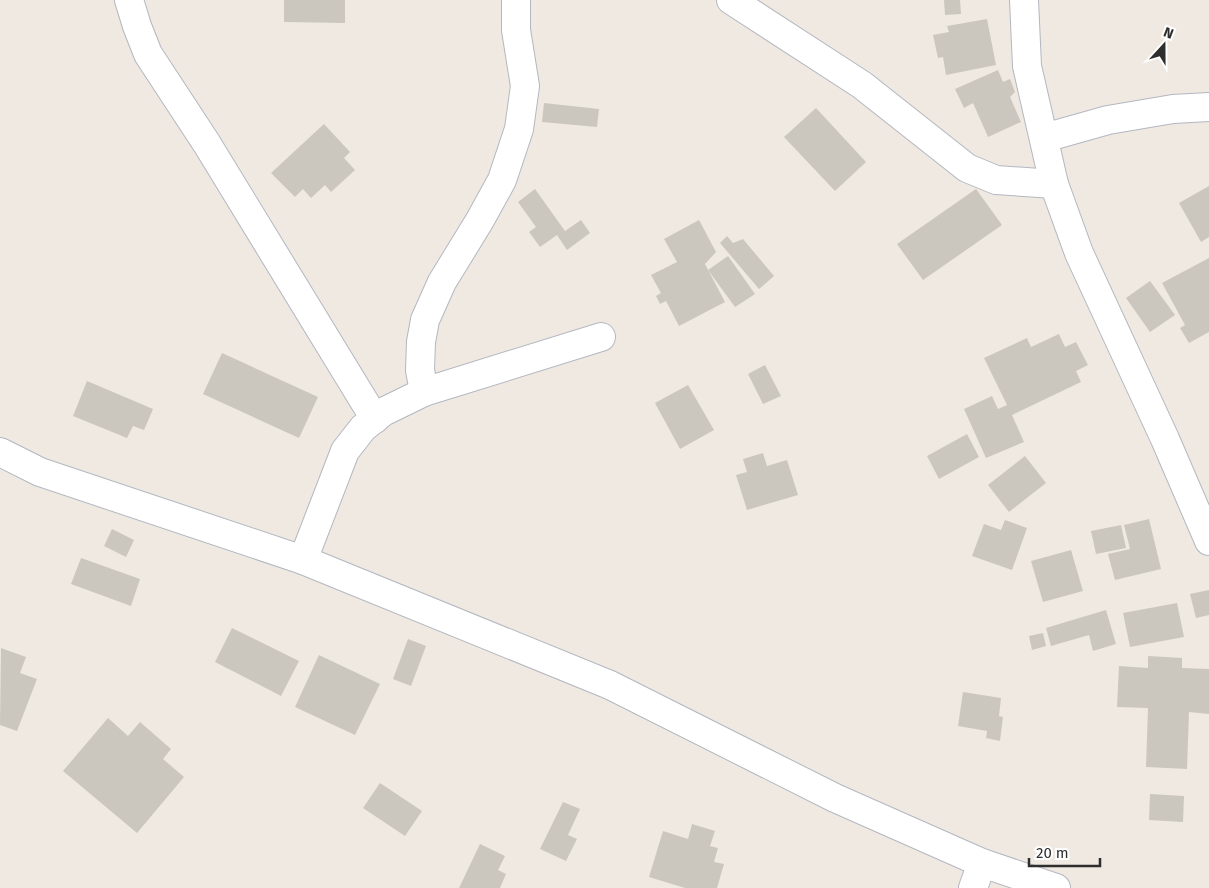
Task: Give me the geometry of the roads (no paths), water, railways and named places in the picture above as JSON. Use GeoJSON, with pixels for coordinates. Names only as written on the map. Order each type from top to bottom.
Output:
{"type":"FeatureCollection","features":[{"type":"Feature","properties":{"kind":"street"},"geometry":{"type":"LineString","coordinates":[[130,0],[137,26],[148,54],[207,144],[375,419]]}},
{"type":"Feature","properties":{"kind":"street"},"geometry":{"type":"LineString","coordinates":[[424,392],[420,370],[421,342],[425,320],[442,282],[502,180],[519,129],[525,86],[516,30],[516,0]]}},
{"type":"Feature","properties":{"kind":"street"},"geometry":{"type":"LineString","coordinates":[[731,0],[862,85],[967,168],[996,180],[1054,184]]}},
{"type":"Feature","properties":{"kind":"street"},"geometry":{"type":"LineString","coordinates":[[1024,0],[1027,66],[1054,184],[1079,253],[1161,430],[1209,540]]}},
{"type":"Feature","properties":{"kind":"street"},"geometry":{"type":"LineString","coordinates":[[1044,138],[1108,120],[1173,109],[1209,106]]}},
{"type":"Feature","properties":{"kind":"street"},"geometry":{"type":"LineString","coordinates":[[303,560],[345,451],[363,428],[383,412],[424,392],[601,337]]}},
{"type":"Feature","properties":{"kind":"street"},"geometry":{"type":"LineString","coordinates":[[0,452],[40,472],[303,560],[610,685],[835,798],[982,863],[1056,888]]}},
{"type":"Feature","properties":{"kind":"street"},"geometry":{"type":"LineString","coordinates":[[973,888],[982,863]]}}]}
